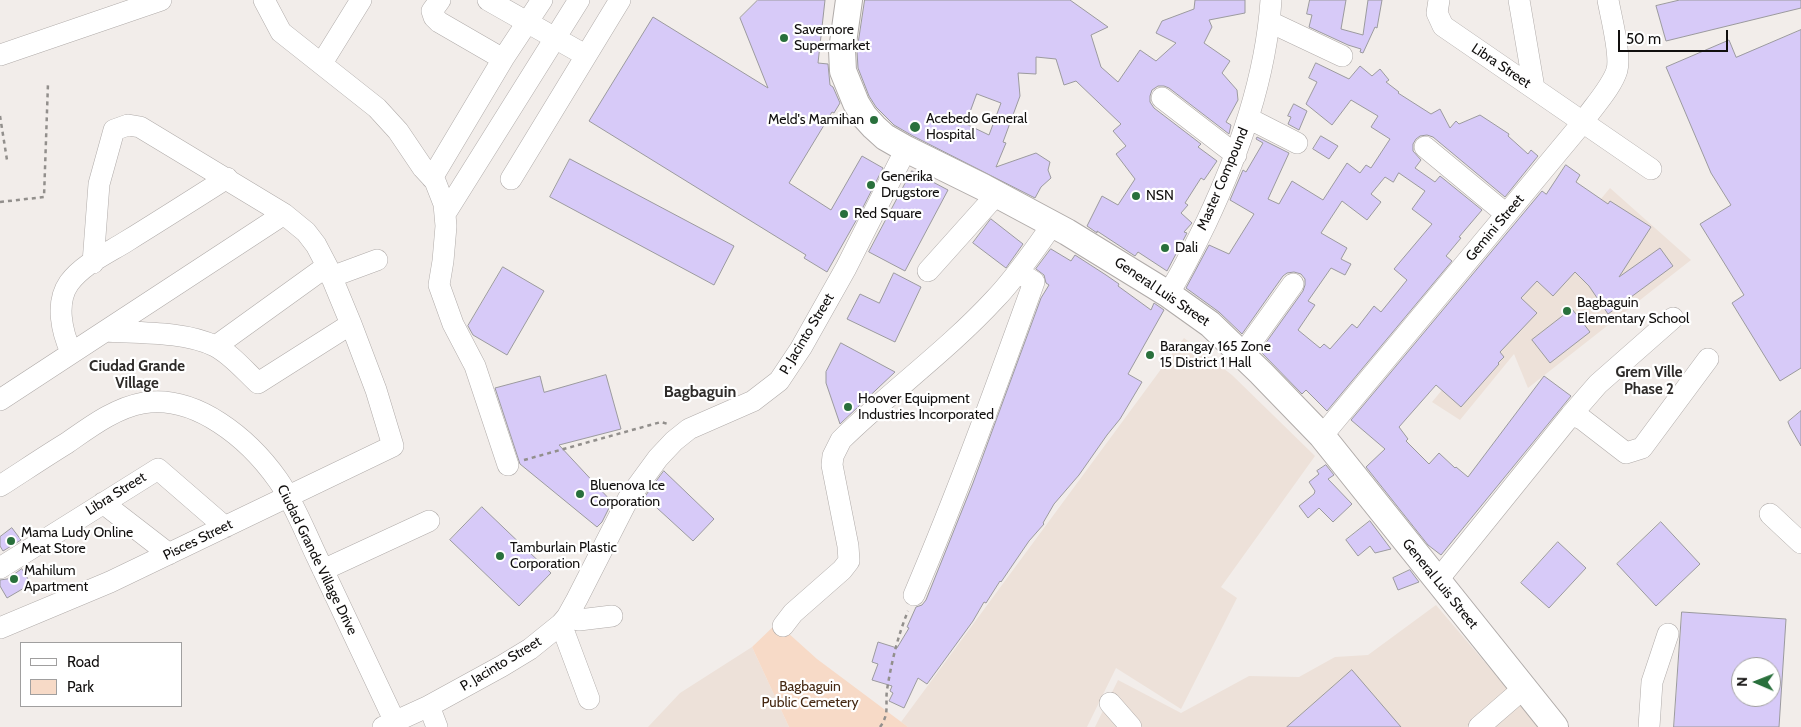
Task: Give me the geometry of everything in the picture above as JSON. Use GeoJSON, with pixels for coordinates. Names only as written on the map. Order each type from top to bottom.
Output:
{"type":"FeatureCollection","features":[{"type":"Feature","properties":{"kind":"main road","name":"General Luis Street"},"geometry":{"type":"LineString","coordinates":[[849,0],[842,50],[843,71],[849,89],[864,116],[885,137],[1053,224],[1118,262],[1210,324],[1322,436],[1555,727]]}},
{"type":"Feature","properties":{"kind":"street"},"geometry":{"type":"LineString","coordinates":[[0,55],[161,0]]}},
{"type":"Feature","properties":{"kind":"street"},"geometry":{"type":"LineString","coordinates":[[264,0],[281,32],[377,108],[398,131],[441,193],[445,214],[444,250],[439,285],[453,324],[475,366],[508,465]]}},
{"type":"Feature","properties":{"kind":"street"},"geometry":{"type":"LineString","coordinates":[[322,63],[361,0]]}},
{"type":"Feature","properties":{"kind":"street"},"geometry":{"type":"LineString","coordinates":[[440,0],[432,11],[434,17],[439,22],[503,59]]}},
{"type":"Feature","properties":{"kind":"street"},"geometry":{"type":"LineString","coordinates":[[488,0],[585,55]]}},
{"type":"Feature","properties":{"kind":"street"},"geometry":{"type":"LineString","coordinates":[[432,178],[503,59],[542,0]]}},
{"type":"Feature","properties":{"kind":"street"},"geometry":{"type":"LineString","coordinates":[[445,214],[579,0]]}},
{"type":"Feature","properties":{"kind":"street"},"geometry":{"type":"LineString","coordinates":[[511,178],[620,0]]}},
{"type":"Feature","properties":{"kind":"street","name":"Master Compound"},"geometry":{"type":"LineString","coordinates":[[1168,294],[1183,271],[1236,155],[1248,118],[1270,22],[1271,0]]}},
{"type":"Feature","properties":{"kind":"street","name":"Libra Street"},"geometry":{"type":"LineString","coordinates":[[1438,0],[1437,13],[1443,26],[1651,169]]}},
{"type":"Feature","properties":{"kind":"street"},"geometry":{"type":"LineString","coordinates":[[1519,0],[1534,88]]}},
{"type":"Feature","properties":{"kind":"street","name":"Gemini Street"},"geometry":{"type":"LineString","coordinates":[[1322,436],[1583,122],[1614,78],[1618,68],[1618,54],[1608,0]]}},
{"type":"Feature","properties":{"kind":"street"},"geometry":{"type":"LineString","coordinates":[[1270,22],[1342,56]]}},
{"type":"Feature","properties":{"kind":"street"},"geometry":{"type":"LineString","coordinates":[[1162,98],[1236,155]]}},
{"type":"Feature","properties":{"kind":"street"},"geometry":{"type":"LineString","coordinates":[[1248,118],[1297,143]]}},
{"type":"Feature","properties":{"kind":"street"},"geometry":{"type":"LineString","coordinates":[[93,262],[98,184],[114,130],[128,125],[140,126],[228,178],[284,214],[306,232],[316,245],[351,324],[258,384],[243,368],[216,346],[178,336],[105,331]]}},
{"type":"Feature","properties":{"kind":"street"},"geometry":{"type":"LineString","coordinates":[[1425,147],[1506,214]]}},
{"type":"Feature","properties":{"kind":"street","name":"P. Jacinto Street"},"geometry":{"type":"LineString","coordinates":[[389,724],[429,706],[530,649],[564,620],[628,499],[658,458],[689,429],[753,401],[779,381],[801,348],[846,268],[906,149]]}},
{"type":"Feature","properties":{"kind":"street"},"geometry":{"type":"LineString","coordinates":[[72,352],[65,339],[61,310],[64,295],[69,284],[93,262],[228,178]]}},
{"type":"Feature","properties":{"kind":"street"},"geometry":{"type":"LineString","coordinates":[[928,271],[997,194]]}},
{"type":"Feature","properties":{"kind":"street"},"geometry":{"type":"LineString","coordinates":[[0,400],[284,214]]}},
{"type":"Feature","properties":{"kind":"street"},"geometry":{"type":"LineString","coordinates":[[783,626],[792,613],[842,570],[849,561],[848,546],[832,465],[832,456],[841,440],[954,340],[994,301],[1053,224]]}},
{"type":"Feature","properties":{"kind":"street"},"geometry":{"type":"LineString","coordinates":[[216,346],[329,272],[377,260]]}},
{"type":"Feature","properties":{"kind":"street"},"geometry":{"type":"LineString","coordinates":[[914,595],[971,455],[1034,282],[1018,272]]}},
{"type":"Feature","properties":{"kind":"street"},"geometry":{"type":"LineString","coordinates":[[1242,355],[1294,284]]}},
{"type":"Feature","properties":{"kind":"street"},"geometry":{"type":"LineString","coordinates":[[1437,581],[1598,384],[1673,318]]}},
{"type":"Feature","properties":{"kind":"street","name":"Pisces Street"},"geometry":{"type":"LineString","coordinates":[[0,628],[110,582],[393,446],[376,390],[351,324]]}},
{"type":"Feature","properties":{"kind":"street"},"geometry":{"type":"LineString","coordinates":[[1571,415],[1582,419],[1626,453],[1642,448],[1708,359]]}},
{"type":"Feature","properties":{"kind":"street","name":"Ciudad Grande Village Drive"},"geometry":{"type":"LineString","coordinates":[[0,486],[103,419],[123,409],[143,403],[168,401],[196,410],[210,417],[247,445],[278,480],[288,497],[323,570],[389,724]]}},
{"type":"Feature","properties":{"kind":"street","name":"Libra Street"},"geometry":{"type":"LineString","coordinates":[[0,568],[158,469],[224,527]]}},
{"type":"Feature","properties":{"kind":"street"},"geometry":{"type":"LineString","coordinates":[[103,503],[169,554]]}},
{"type":"Feature","properties":{"kind":"street"},"geometry":{"type":"LineString","coordinates":[[1770,514],[1801,543]]}},
{"type":"Feature","properties":{"kind":"street"},"geometry":{"type":"LineString","coordinates":[[323,570],[428,521]]}},
{"type":"Feature","properties":{"kind":"street"},"geometry":{"type":"LineString","coordinates":[[589,699],[564,620],[612,616]]}},
{"type":"Feature","properties":{"kind":"street"},"geometry":{"type":"LineString","coordinates":[[1649,727],[1652,682],[1668,634]]}},
{"type":"Feature","properties":{"kind":"street"},"geometry":{"type":"LineString","coordinates":[[1479,727],[1524,688]]}},
{"type":"Feature","properties":{"kind":"street"},"geometry":{"type":"LineString","coordinates":[[1110,702],[1131,727]]}},
{"type":"Feature","properties":{"kind":"street"},"geometry":{"type":"LineString","coordinates":[[429,706],[437,727]]}},
{"type":"Feature","properties":{"kind":"path"},"geometry":{"type":"LineString","coordinates":[[0,202],[44,197],[48,84]]}},
{"type":"Feature","properties":{"kind":"path"},"geometry":{"type":"LineString","coordinates":[[0,116],[7,160]]}},
{"type":"Feature","properties":{"kind":"path"},"geometry":{"type":"LineString","coordinates":[[508,465],[661,422],[689,429]]}},
{"type":"Feature","properties":{"kind":"path"},"geometry":{"type":"LineString","coordinates":[[880,727],[887,715],[887,690],[895,654],[905,617],[914,595]]}},
{"type":"Feature","properties":{"kind":"shaded area","name":"Bagbaguin Elementary School"},"geometry":{"type":"Polygon","coordinates":[[[1610,188],[1691,260],[1528,388],[1514,354],[1460,420],[1432,402],[1610,188]]]}},
{"type":"Feature","properties":{"kind":"shaded area"},"geometry":{"type":"Polygon","coordinates":[[[1184,338],[1232,375],[1315,456],[1221,587],[1237,598],[1181,709],[1116,668],[1087,727],[908,727],[901,722],[1184,338]]]}},
{"type":"Feature","properties":{"kind":"shaded area"},"geometry":{"type":"Polygon","coordinates":[[[1436,605],[1540,727],[1095,727],[1118,680],[1181,713],[1249,676],[1299,677],[1335,657],[1368,655],[1436,605]]]}},
{"type":"Feature","properties":{"kind":"shaded area"},"geometry":{"type":"Polygon","coordinates":[[[752,647],[789,727],[648,727],[680,693],[752,647]]]}},
{"type":"Feature","properties":{"kind":"green space","name":"Bagbaguin Public Cemetery"},"geometry":{"type":"Polygon","coordinates":[[[777,623],[817,659],[908,727],[789,727],[752,647],[777,623]]]}},
{"type":"Feature","properties":{"kind":"building"},"geometry":{"type":"Polygon","coordinates":[[[758,0],[825,0],[818,63],[828,64],[830,85],[833,87],[840,103],[834,113],[832,112],[789,183],[831,210],[862,156],[883,168],[827,272],[804,258],[806,255],[589,121],[653,17],[768,88],[740,18],[758,0]]]}},
{"type":"Feature","properties":{"kind":"building"},"geometry":{"type":"Polygon","coordinates":[[[865,0],[1070,0],[1108,27],[1091,35],[1101,67],[1118,82],[1140,50],[1156,61],[1176,43],[1156,33],[1162,21],[1194,9],[1195,0],[1245,0],[1245,13],[1209,20],[1212,27],[1204,43],[1230,61],[1222,73],[1237,90],[1238,100],[1226,122],[1231,125],[1229,134],[1169,88],[1158,86],[1152,90],[1150,96],[1150,102],[1154,108],[1201,144],[1198,147],[1217,161],[1204,180],[1201,178],[1185,203],[1188,205],[1181,213],[1192,223],[1184,232],[1187,233],[1167,271],[1138,252],[1135,256],[1087,226],[1102,196],[1118,205],[1135,179],[1116,154],[1126,146],[1113,131],[1121,124],[1076,81],[1064,85],[1056,59],[1036,57],[1036,74],[1018,73],[1020,96],[1003,142],[1006,143],[996,167],[1036,153],[1050,162],[1048,170],[1051,178],[1041,187],[1035,198],[894,125],[876,107],[869,96],[858,68],[857,51],[865,0]],[[977,94],[966,124],[989,135],[1001,103],[977,94]]]}},
{"type":"Feature","properties":{"kind":"building"},"geometry":{"type":"Polygon","coordinates":[[[1310,0],[1346,0],[1341,29],[1363,35],[1368,0],[1382,0],[1377,28],[1375,27],[1363,53],[1360,52],[1361,49],[1309,27],[1312,15],[1307,14],[1310,0]]]}},
{"type":"Feature","properties":{"kind":"building"},"geometry":{"type":"Polygon","coordinates":[[[1680,0],[1801,0],[1801,8],[1666,41],[1656,6],[1680,0]]]}},
{"type":"Feature","properties":{"kind":"building"},"geometry":{"type":"Polygon","coordinates":[[[1801,30],[1801,368],[1780,381],[1732,303],[1744,295],[1700,224],[1731,205],[1711,173],[1666,67],[1729,40],[1736,57],[1801,30]]]}},
{"type":"Feature","properties":{"kind":"building"},"geometry":{"type":"Polygon","coordinates":[[[1316,63],[1349,79],[1360,66],[1372,76],[1380,69],[1389,80],[1386,82],[1398,93],[1431,114],[1440,109],[1450,128],[1456,121],[1459,124],[1480,115],[1509,134],[1508,136],[1528,154],[1531,150],[1538,156],[1505,197],[1433,137],[1427,135],[1416,139],[1413,144],[1413,151],[1421,160],[1415,168],[1435,182],[1440,176],[1482,210],[1446,256],[1452,261],[1327,411],[1306,390],[1302,394],[1260,351],[1303,291],[1305,279],[1301,274],[1294,272],[1283,276],[1242,334],[1219,312],[1186,288],[1209,245],[1229,254],[1254,214],[1230,200],[1243,170],[1246,172],[1263,143],[1256,139],[1257,137],[1289,153],[1268,199],[1279,204],[1292,181],[1323,200],[1347,163],[1360,173],[1366,165],[1371,168],[1390,139],[1371,127],[1378,116],[1351,100],[1332,125],[1306,104],[1317,82],[1309,78],[1316,63]],[[1399,173],[1393,182],[1385,177],[1371,194],[1381,202],[1367,220],[1342,201],[1321,233],[1347,248],[1341,259],[1351,264],[1345,275],[1331,268],[1308,301],[1315,305],[1298,330],[1320,348],[1324,344],[1330,349],[1352,324],[1357,328],[1374,306],[1381,312],[1407,280],[1394,269],[1432,224],[1412,209],[1425,191],[1399,173]]]}},
{"type":"Feature","properties":{"kind":"building"},"geometry":{"type":"Polygon","coordinates":[[[1294,104],[1307,111],[1299,130],[1288,124],[1291,117],[1288,116],[1294,104]]]}},
{"type":"Feature","properties":{"kind":"building"},"geometry":{"type":"Polygon","coordinates":[[[1321,136],[1338,146],[1329,159],[1313,149],[1321,136]]]}},
{"type":"Feature","properties":{"kind":"building"},"geometry":{"type":"Polygon","coordinates":[[[570,159],[734,246],[714,285],[550,197],[570,159]]]}},
{"type":"Feature","properties":{"kind":"building"},"geometry":{"type":"Polygon","coordinates":[[[1566,165],[1580,175],[1576,182],[1608,204],[1610,201],[1651,227],[1619,277],[1660,248],[1673,266],[1608,314],[1589,286],[1575,272],[1553,296],[1537,281],[1521,298],[1537,313],[1500,352],[1504,357],[1461,407],[1436,385],[1399,427],[1408,439],[1406,441],[1429,464],[1439,453],[1468,477],[1544,376],[1571,396],[1441,555],[1428,545],[1366,467],[1385,449],[1351,420],[1542,191],[1546,194],[1566,165]]]}},
{"type":"Feature","properties":{"kind":"building"},"geometry":{"type":"Polygon","coordinates":[[[912,171],[948,190],[905,271],[869,252],[912,171]]]}},
{"type":"Feature","properties":{"kind":"building"},"geometry":{"type":"Polygon","coordinates":[[[991,219],[1023,244],[1006,268],[973,243],[991,219]]]}},
{"type":"Feature","properties":{"kind":"building"},"geometry":{"type":"Polygon","coordinates":[[[1051,249],[1071,261],[1075,255],[1119,284],[1118,286],[1151,310],[1154,303],[1164,310],[1128,374],[1142,382],[1120,419],[1079,475],[1054,504],[1044,524],[1029,541],[986,603],[984,602],[973,621],[927,684],[918,678],[904,708],[889,701],[893,693],[890,691],[892,686],[872,680],[878,664],[872,662],[878,642],[897,648],[909,628],[907,627],[916,607],[922,605],[926,600],[973,483],[1041,298],[1049,285],[1046,283],[1044,275],[1036,269],[1051,249]]]}},
{"type":"Feature","properties":{"kind":"building"},"geometry":{"type":"Polygon","coordinates":[[[503,267],[544,291],[507,355],[473,335],[468,326],[503,267]]]}},
{"type":"Feature","properties":{"kind":"building"},"geometry":{"type":"Polygon","coordinates":[[[894,273],[921,287],[895,342],[847,319],[860,294],[879,303],[894,273]]]}},
{"type":"Feature","properties":{"kind":"building"},"geometry":{"type":"Polygon","coordinates":[[[1572,309],[1590,332],[1550,363],[1532,340],[1572,309]]]}},
{"type":"Feature","properties":{"kind":"building","name":"Hoover Equipment Industries Incorporated"},"geometry":{"type":"Polygon","coordinates":[[[841,343],[895,372],[840,424],[826,383],[826,372],[841,343]]]}},
{"type":"Feature","properties":{"kind":"building"},"geometry":{"type":"Polygon","coordinates":[[[606,375],[621,429],[559,445],[612,502],[602,522],[597,527],[520,464],[495,388],[540,376],[544,392],[606,375]]]}},
{"type":"Feature","properties":{"kind":"building"},"geometry":{"type":"Polygon","coordinates":[[[1801,411],[1801,446],[1788,422],[1801,411]]]}},
{"type":"Feature","properties":{"kind":"building"},"geometry":{"type":"Polygon","coordinates":[[[1326,465],[1334,475],[1328,479],[1352,504],[1333,522],[1319,508],[1308,518],[1299,506],[1314,494],[1315,491],[1309,482],[1319,474],[1317,471],[1326,465]]]}},
{"type":"Feature","properties":{"kind":"building"},"geometry":{"type":"Polygon","coordinates":[[[664,471],[714,519],[693,541],[645,497],[664,471]]]}},
{"type":"Feature","properties":{"kind":"building","name":"Tamburlain Plastic Corporation"},"geometry":{"type":"Polygon","coordinates":[[[482,507],[551,573],[519,606],[450,540],[482,507]]]}},
{"type":"Feature","properties":{"kind":"building"},"geometry":{"type":"Polygon","coordinates":[[[1370,521],[1391,549],[1375,553],[1370,546],[1358,556],[1346,540],[1370,521]]]}},
{"type":"Feature","properties":{"kind":"building"},"geometry":{"type":"Polygon","coordinates":[[[1661,522],[1700,564],[1656,606],[1617,564],[1661,522]]]}},
{"type":"Feature","properties":{"kind":"building","name":"Mama Ludy Online Meat Store"},"geometry":{"type":"Polygon","coordinates":[[[12,528],[21,540],[3,551],[0,546],[0,537],[12,528]]]}},
{"type":"Feature","properties":{"kind":"building"},"geometry":{"type":"Polygon","coordinates":[[[1558,542],[1586,568],[1549,608],[1521,583],[1558,542]]]}},
{"type":"Feature","properties":{"kind":"building","name":"Mahilum Apartment"},"geometry":{"type":"Polygon","coordinates":[[[22,569],[31,584],[7,598],[0,586],[0,580],[7,579],[22,569]]]}},
{"type":"Feature","properties":{"kind":"building"},"geometry":{"type":"Polygon","coordinates":[[[1410,570],[1419,582],[1398,590],[1393,578],[1410,570]]]}},
{"type":"Feature","properties":{"kind":"building"},"geometry":{"type":"Polygon","coordinates":[[[1682,612],[1786,619],[1781,696],[1781,657],[1731,657],[1731,707],[1780,707],[1779,727],[1674,727],[1682,612]]]}},
{"type":"Feature","properties":{"kind":"building"},"geometry":{"type":"Polygon","coordinates":[[[1352,670],[1401,727],[1287,727],[1352,670]]]}},
{"type":"Feature","properties":{"kind":"place","name":"Savemore Supermarket"},"geometry":{"type":"Point","coordinates":[784,38]}},
{"type":"Feature","properties":{"kind":"place","name":"Meld's Mamihan"},"geometry":{"type":"Point","coordinates":[874,120]}},
{"type":"Feature","properties":{"kind":"place","name":"Acebedo General Hospital"},"geometry":{"type":"Point","coordinates":[915,127]}},
{"type":"Feature","properties":{"kind":"place","name":"Generika Drugstore"},"geometry":{"type":"Point","coordinates":[871,185]}},
{"type":"Feature","properties":{"kind":"place","name":"NSN"},"geometry":{"type":"Point","coordinates":[1136,196]}},
{"type":"Feature","properties":{"kind":"place","name":"Red Square"},"geometry":{"type":"Point","coordinates":[844,214]}},
{"type":"Feature","properties":{"kind":"place","name":"Dali"},"geometry":{"type":"Point","coordinates":[1165,248]}},
{"type":"Feature","properties":{"kind":"place","name":"Bagbaguin Elementary School"},"geometry":{"type":"Point","coordinates":[1567,311]}},
{"type":"Feature","properties":{"kind":"place","name":"Barangay 165 Zone 15 District 1 Hall"},"geometry":{"type":"Point","coordinates":[1150,355]}},
{"type":"Feature","properties":{"kind":"place","name":"Hoover Equipment Industries Incorporated"},"geometry":{"type":"Point","coordinates":[848,407]}},
{"type":"Feature","properties":{"kind":"place","name":"Bluenova Ice Corporation"},"geometry":{"type":"Point","coordinates":[580,494]}},
{"type":"Feature","properties":{"kind":"place","name":"Mama Ludy Online Meat Store"},"geometry":{"type":"Point","coordinates":[11,541]}},
{"type":"Feature","properties":{"kind":"place","name":"Tamburlain Plastic Corporation"},"geometry":{"type":"Point","coordinates":[500,556]}},
{"type":"Feature","properties":{"kind":"place","name":"Mahilum Apartment"},"geometry":{"type":"Point","coordinates":[14,579]}},
{"type":"Feature","properties":{"kind":"district","name":"Ciudad Grande Village"},"geometry":{"type":"Point","coordinates":[137,376]}},
{"type":"Feature","properties":{"kind":"district","name":"Grem Ville Phase 2"},"geometry":{"type":"Point","coordinates":[1649,382]}},
{"type":"Feature","properties":{"kind":"district","name":"Bagbaguin"},"geometry":{"type":"Point","coordinates":[700,392]}}]}
